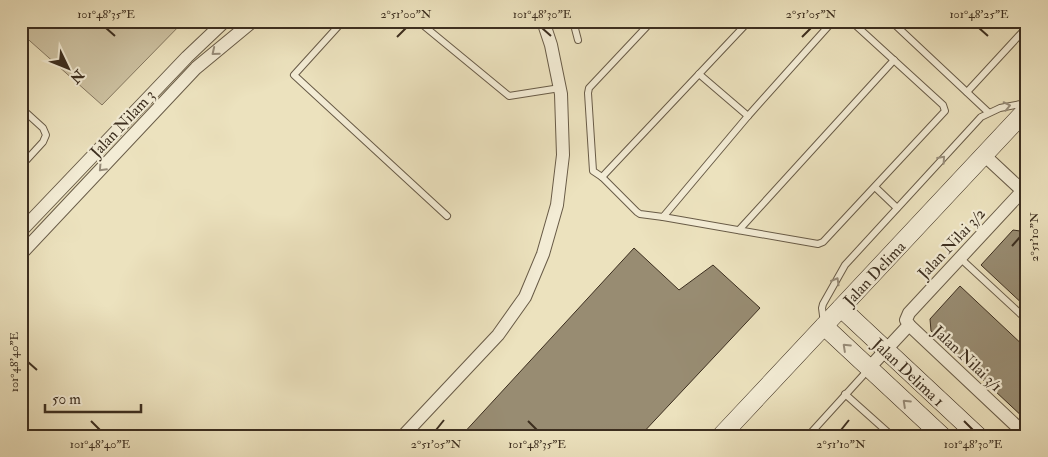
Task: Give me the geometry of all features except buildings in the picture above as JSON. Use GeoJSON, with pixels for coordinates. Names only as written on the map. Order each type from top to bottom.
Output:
{"type":"FeatureCollection","features":[{"type":"Feature","properties":{"kind":"street","name":"Jalan Nilam 3"},"geometry":{"type":"LineString","coordinates":[[21,231],[187,57],[225,21]]}},
{"type":"Feature","properties":{"kind":"street","name":"Jalan Nilam 3"},"geometry":{"type":"LineString","coordinates":[[21,254],[196,68],[253,21]]}},
{"type":"Feature","properties":{"kind":"street"},"geometry":{"type":"LineString","coordinates":[[403,436],[498,335],[524,296],[542,254],[557,205],[563,155],[561,94],[551,44],[543,21]]}},
{"type":"Feature","properties":{"kind":"street","name":"Jalan Delima"},"geometry":{"type":"LineString","coordinates":[[722,436],[1027,109]]}},
{"type":"Feature","properties":{"kind":"street"},"geometry":{"type":"LineString","coordinates":[[984,155],[1025,190]]}},
{"type":"Feature","properties":{"kind":"street","name":"Jalan Nilai 3/2"},"geometry":{"type":"LineString","coordinates":[[909,325],[906,320],[909,313],[1025,190]]}},
{"type":"Feature","properties":{"kind":"street","name":"Jalan Delima 1"},"geometry":{"type":"LineString","coordinates":[[841,308],[978,436]]}},
{"type":"Feature","properties":{"kind":"street"},"geometry":{"type":"LineString","coordinates":[[869,368],[909,325]]}},
{"type":"Feature","properties":{"kind":"street","name":"Jalan Nilai 3/1"},"geometry":{"type":"LineString","coordinates":[[909,325],[1027,436]]}},
{"type":"Feature","properties":{"kind":"street","name":"Jalan Delima 1"},"geometry":{"type":"LineString","coordinates":[[824,326],[942,436]]}},
{"type":"Feature","properties":{"kind":"lane"},"geometry":{"type":"LineString","coordinates":[[343,21],[294,75],[447,216]]}},
{"type":"Feature","properties":{"kind":"lane"},"geometry":{"type":"LineString","coordinates":[[418,21],[509,96],[560,88]]}},
{"type":"Feature","properties":{"kind":"lane"},"geometry":{"type":"LineString","coordinates":[[573,21],[578,40]]}},
{"type":"Feature","properties":{"kind":"lane"},"geometry":{"type":"LineString","coordinates":[[652,21],[588,91],[593,169],[595,173],[602,177],[640,214],[821,244],[945,111],[943,105],[851,21]]}},
{"type":"Feature","properties":{"kind":"lane"},"geometry":{"type":"LineString","coordinates":[[602,177],[749,21]]}},
{"type":"Feature","properties":{"kind":"lane"},"geometry":{"type":"LineString","coordinates":[[662,217],[748,116],[833,21]]}},
{"type":"Feature","properties":{"kind":"lane"},"geometry":{"type":"LineString","coordinates":[[891,21],[988,112]]}},
{"type":"Feature","properties":{"kind":"lane"},"geometry":{"type":"LineString","coordinates":[[967,92],[1027,27]]}},
{"type":"Feature","properties":{"kind":"lane"},"geometry":{"type":"LineString","coordinates":[[739,230],[894,60]]}},
{"type":"Feature","properties":{"kind":"lane"},"geometry":{"type":"LineString","coordinates":[[699,74],[748,116]]}},
{"type":"Feature","properties":{"kind":"lane"},"geometry":{"type":"LineString","coordinates":[[824,326],[823,304],[844,267],[897,208],[981,116],[1000,108],[1027,102]]}},
{"type":"Feature","properties":{"kind":"lane"},"geometry":{"type":"LineString","coordinates":[[21,108],[43,128],[46,135],[43,142],[21,166]]}},
{"type":"Feature","properties":{"kind":"lane"},"geometry":{"type":"LineString","coordinates":[[875,187],[897,208]]}},
{"type":"Feature","properties":{"kind":"lane"},"geometry":{"type":"LineString","coordinates":[[960,258],[1027,320]]}},
{"type":"Feature","properties":{"kind":"lane"},"geometry":{"type":"LineString","coordinates":[[808,436],[869,368]]}},
{"type":"Feature","properties":{"kind":"lane"},"geometry":{"type":"LineString","coordinates":[[845,394],[892,436]]}},
{"type":"Feature","properties":{"kind":"shaded area"},"geometry":{"type":"Polygon","coordinates":[[[21,21],[184,21],[102,105],[21,33],[21,21]]]}}]}
